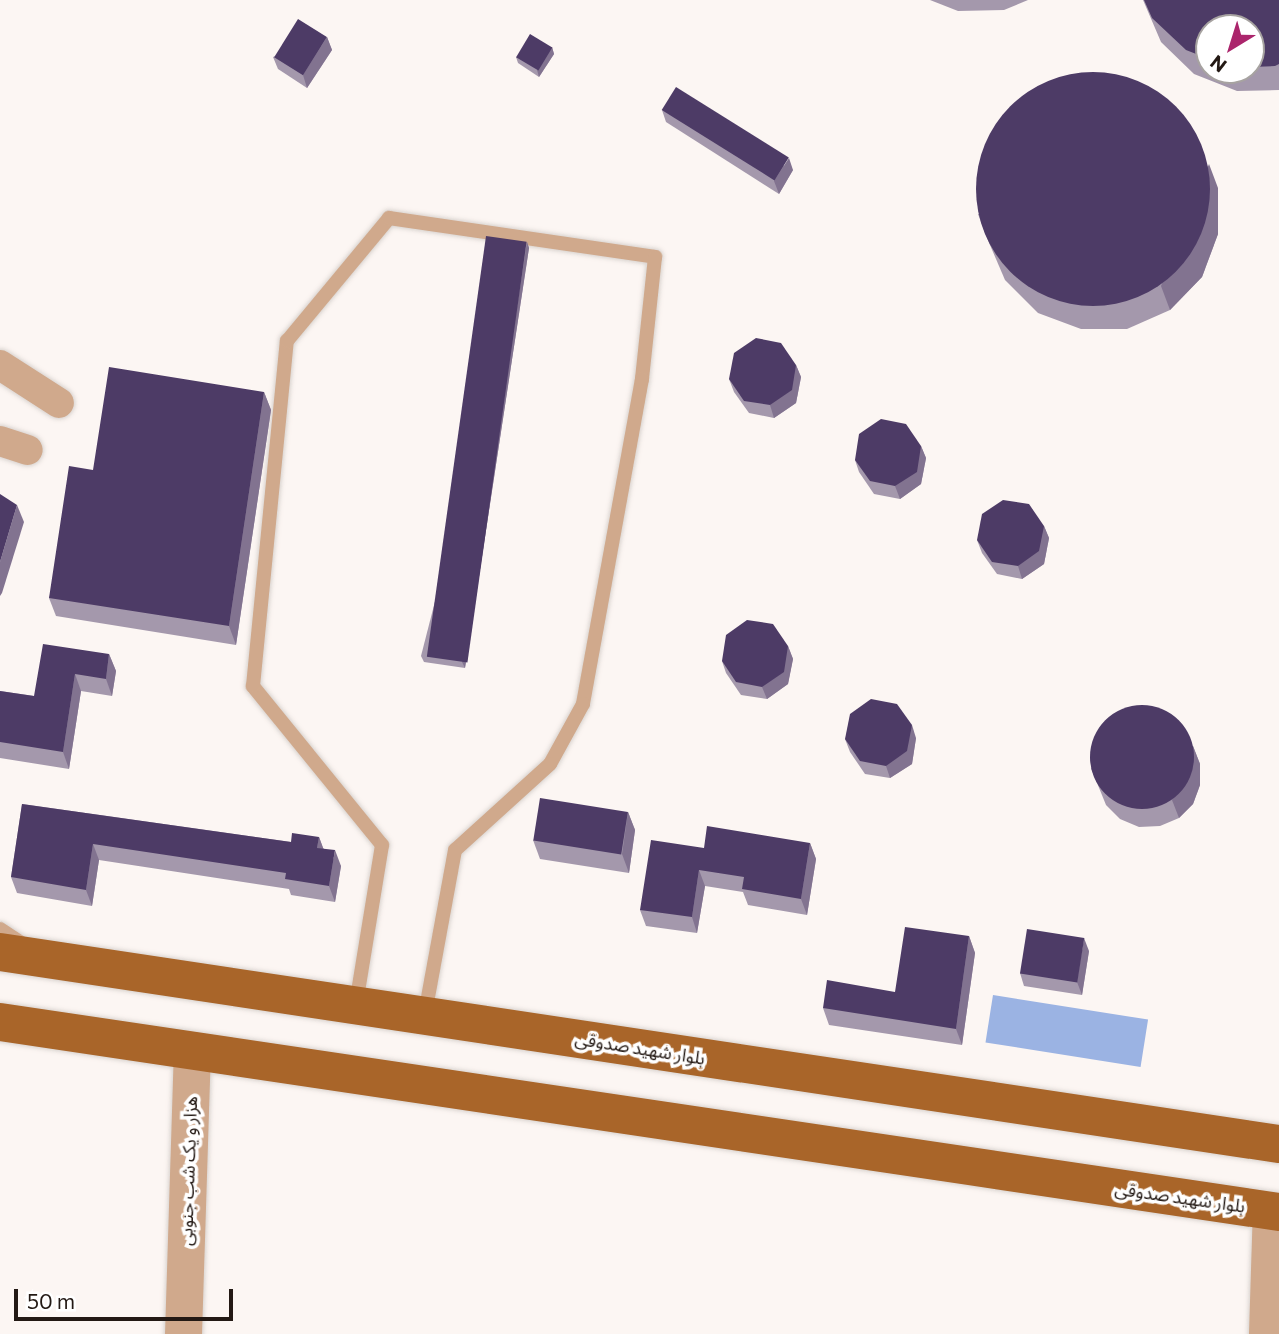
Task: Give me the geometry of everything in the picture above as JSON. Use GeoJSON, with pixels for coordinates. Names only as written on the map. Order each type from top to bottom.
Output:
{"type":"FeatureCollection","features":[{"type":"Feature","properties":{"kind":"main road","name":"بلوار شهید صدوقی"},"geometry":{"type":"LineString","coordinates":[[0,952],[1279,1144]]}},
{"type":"Feature","properties":{"kind":"main road","name":"بلوار شهید صدوقی"},"geometry":{"type":"LineString","coordinates":[[0,1021],[1275,1212]]}},
{"type":"Feature","properties":{"kind":"street"},"geometry":{"type":"LineString","coordinates":[[0,365],[59,403]]}},
{"type":"Feature","properties":{"kind":"street"},"geometry":{"type":"LineString","coordinates":[[0,441],[28,450]]}},
{"type":"Feature","properties":{"kind":"street","name":"هزار و یک شب جنوبی"},"geometry":{"type":"LineString","coordinates":[[184,1334],[192,1050]]}},
{"type":"Feature","properties":{"kind":"street"},"geometry":{"type":"LineString","coordinates":[[1264,1334],[1275,1212]]}},
{"type":"Feature","properties":{"kind":"lane"},"geometry":{"type":"LineString","coordinates":[[356,1005],[382,845],[253,686],[287,341],[389,218],[655,257],[642,379],[583,704],[550,764],[455,850],[425,1016]]}},
{"type":"Feature","properties":{"kind":"lane"},"geometry":{"type":"LineString","coordinates":[[0,929],[52,960]]}},
{"type":"Feature","properties":{"kind":"water"},"geometry":{"type":"Polygon","coordinates":[[[993,995],[1148,1020],[1141,1067],[985,1042],[993,995]]]}},
{"type":"Feature","properties":{"kind":"building"},"geometry":{"type":"Polygon","coordinates":[[[1144,0],[1279,0],[1279,64],[1265,66],[1265,14],[1195,14],[1195,54],[1186,50],[1152,18],[1144,0]]]}},
{"type":"Feature","properties":{"kind":"building"},"geometry":{"type":"Polygon","coordinates":[[[298,19],[327,37],[303,75],[274,57],[298,19]]]}},
{"type":"Feature","properties":{"kind":"building"},"geometry":{"type":"Polygon","coordinates":[[[530,34],[552,47],[538,71],[516,57],[530,34]]]}},
{"type":"Feature","properties":{"kind":"building"},"geometry":{"type":"Polygon","coordinates":[[[1093,72],[1116,74],[1138,81],[1176,106],[1201,144],[1208,166],[1208,212],[1201,234],[1176,272],[1138,297],[1116,304],[1093,306],[1070,304],[1048,297],[1010,272],[985,234],[978,212],[976,189],[978,166],[985,144],[1010,106],[1048,81],[1070,74],[1093,72]]]}},
{"type":"Feature","properties":{"kind":"building"},"geometry":{"type":"Polygon","coordinates":[[[676,87],[789,157],[774,180],[662,110],[676,87]]]}},
{"type":"Feature","properties":{"kind":"building"},"geometry":{"type":"Polygon","coordinates":[[[486,236],[527,242],[467,663],[427,657],[486,236]]]}},
{"type":"Feature","properties":{"kind":"building"},"geometry":{"type":"Polygon","coordinates":[[[756,338],[781,343],[796,365],[792,390],[770,405],[744,401],[729,379],[734,353],[756,338]]]}},
{"type":"Feature","properties":{"kind":"building"},"geometry":{"type":"Polygon","coordinates":[[[109,367],[264,392],[229,626],[49,598],[69,466],[93,470],[109,367]]]}},
{"type":"Feature","properties":{"kind":"building"},"geometry":{"type":"Polygon","coordinates":[[[881,419],[906,424],[921,446],[917,472],[895,486],[870,481],[855,460],[859,434],[881,419]]]}},
{"type":"Feature","properties":{"kind":"building"},"geometry":{"type":"Polygon","coordinates":[[[0,494],[17,505],[0,562],[0,494]]]}},
{"type":"Feature","properties":{"kind":"building"},"geometry":{"type":"Polygon","coordinates":[[[1003,500],[1029,504],[1044,526],[1039,551],[1018,566],[992,562],[977,540],[982,514],[1003,500]]]}},
{"type":"Feature","properties":{"kind":"building"},"geometry":{"type":"Polygon","coordinates":[[[747,620],[773,624],[788,646],[784,672],[762,687],[736,682],[722,661],[726,635],[747,620]]]}},
{"type":"Feature","properties":{"kind":"building"},"geometry":{"type":"Polygon","coordinates":[[[43,644],[109,654],[106,679],[75,674],[63,752],[0,742],[0,691],[34,696],[43,644]]]}},
{"type":"Feature","properties":{"kind":"building"},"geometry":{"type":"Polygon","coordinates":[[[871,699],[897,704],[912,725],[907,751],[886,766],[860,761],[845,739],[850,714],[871,699]]]}},
{"type":"Feature","properties":{"kind":"building"},"geometry":{"type":"Polygon","coordinates":[[[1142,705],[1162,709],[1179,720],[1190,737],[1194,757],[1190,777],[1179,794],[1162,805],[1142,809],[1122,805],[1105,794],[1094,777],[1090,757],[1094,737],[1105,720],[1122,709],[1142,705]]]}},
{"type":"Feature","properties":{"kind":"building"},"geometry":{"type":"Polygon","coordinates":[[[540,798],[628,812],[621,854],[533,840],[540,798]]]}},
{"type":"Feature","properties":{"kind":"building"},"geometry":{"type":"Polygon","coordinates":[[[22,804],[291,842],[292,833],[319,837],[317,848],[335,850],[329,886],[285,879],[286,873],[93,844],[86,890],[11,877],[22,804]]]}},
{"type":"Feature","properties":{"kind":"building"},"geometry":{"type":"Polygon","coordinates":[[[707,826],[810,843],[801,899],[742,889],[744,877],[699,870],[692,917],[640,910],[651,840],[704,848],[707,826]]]}},
{"type":"Feature","properties":{"kind":"building"},"geometry":{"type":"Polygon","coordinates":[[[905,927],[969,936],[956,1029],[823,1008],[827,980],[895,992],[905,927]]]}},
{"type":"Feature","properties":{"kind":"building"},"geometry":{"type":"Polygon","coordinates":[[[1027,929],[1084,938],[1077,983],[1020,973],[1027,929]]]}}]}
